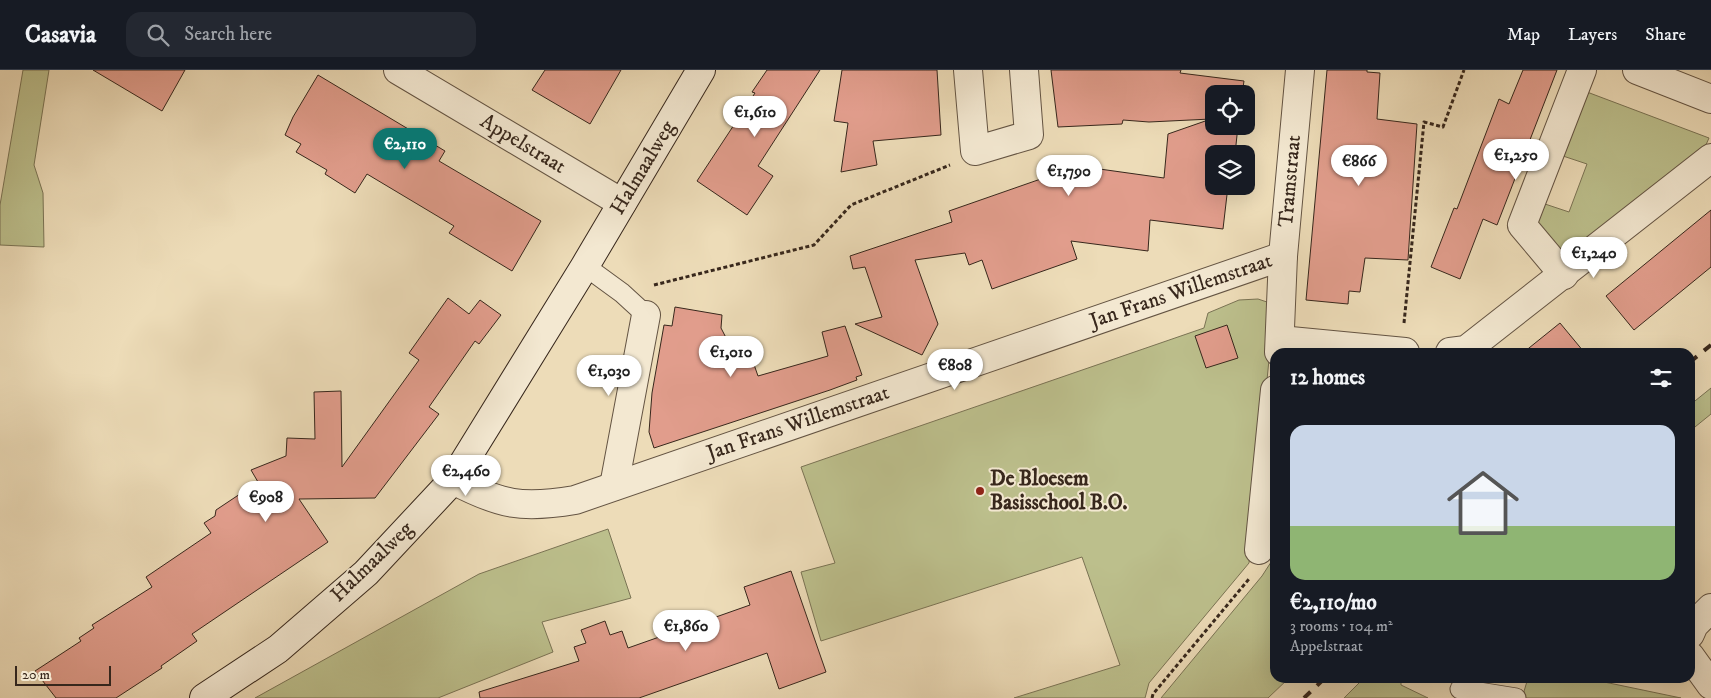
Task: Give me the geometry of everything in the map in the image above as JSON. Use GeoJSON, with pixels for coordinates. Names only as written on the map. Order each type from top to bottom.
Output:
{"type":"FeatureCollection","features":[{"type":"Feature","properties":{"kind":"street","name":"Appelstraat"},"geometry":{"type":"LineString","coordinates":[[398,70],[622,203]]}},
{"type":"Feature","properties":{"kind":"street","name":"Halmaalweg"},"geometry":{"type":"LineString","coordinates":[[204,698],[278,649],[366,572],[453,480],[586,266],[701,70]]}},
{"type":"Feature","properties":{"kind":"street"},"geometry":{"type":"LineString","coordinates":[[968,70],[975,152],[1029,135],[1024,70]]}},
{"type":"Feature","properties":{"kind":"street","name":"Tramstraat"},"geometry":{"type":"LineString","coordinates":[[1280,346],[1283,256],[1300,70]]}},
{"type":"Feature","properties":{"kind":"street"},"geometry":{"type":"LineString","coordinates":[[1564,275],[1522,225],[1582,70]]}},
{"type":"Feature","properties":{"kind":"street"},"geometry":{"type":"LineString","coordinates":[[1637,70],[1711,98]]}},
{"type":"Feature","properties":{"kind":"street"},"geometry":{"type":"LineString","coordinates":[[1469,348],[1711,158]]}},
{"type":"Feature","properties":{"kind":"street","name":"Jan Frans Willemstraat"},"geometry":{"type":"LineString","coordinates":[[453,480],[482,496],[503,503],[525,506],[548,505],[576,500],[1283,256]]}},
{"type":"Feature","properties":{"kind":"street"},"geometry":{"type":"LineString","coordinates":[[614,486],[646,316]]}},
{"type":"Feature","properties":{"kind":"street"},"geometry":{"type":"LineString","coordinates":[[1280,346],[1321,348]]}},
{"type":"Feature","properties":{"kind":"street"},"geometry":{"type":"LineString","coordinates":[[1265,543],[1270,466]]}},
{"type":"Feature","properties":{"kind":"street"},"geometry":{"type":"LineString","coordinates":[[1695,624],[1711,608]]}},
{"type":"Feature","properties":{"kind":"street"},"geometry":{"type":"LineString","coordinates":[[1695,663],[1711,686]]}},
{"type":"Feature","properties":{"kind":"lane"},"geometry":{"type":"LineString","coordinates":[[586,266],[622,293],[646,316]]}},
{"type":"Feature","properties":{"kind":"lane"},"geometry":{"type":"LineString","coordinates":[[1460,689],[1516,698]]}},
{"type":"Feature","properties":{"kind":"path"},"geometry":{"type":"LineString","coordinates":[[1403,348],[1424,122],[1443,127],[1464,70]]}},
{"type":"Feature","properties":{"kind":"path"},"geometry":{"type":"LineString","coordinates":[[622,293],[814,245],[851,205],[940,170],[975,152]]}},
{"type":"Feature","properties":{"kind":"path"},"geometry":{"type":"LineString","coordinates":[[1152,698],[1153,694],[1245,586],[1256,568],[1265,543]]}},
{"type":"Feature","properties":{"kind":"green space"},"geometry":{"type":"Polygon","coordinates":[[[23,70],[49,70],[34,165],[43,193],[44,247],[0,245],[0,205],[23,70]]]}},
{"type":"Feature","properties":{"kind":"green space"},"geometry":{"type":"Polygon","coordinates":[[[1587,92],[1709,138],[1701,156],[1583,251],[1556,251],[1536,228],[1545,204],[1569,212],[1587,164],[1563,156],[1587,92]]]}},
{"type":"Feature","properties":{"kind":"green space"},"geometry":{"type":"Polygon","coordinates":[[[1258,299],[1267,302],[1273,319],[1249,563],[1149,683],[1145,698],[1014,698],[1120,665],[1082,557],[821,641],[801,572],[835,563],[801,467],[1204,328],[1208,313],[1239,300],[1258,299]]]}},
{"type":"Feature","properties":{"kind":"green space"},"geometry":{"type":"Polygon","coordinates":[[[1711,388],[1711,414],[1695,427],[1695,401],[1711,388]]]}},
{"type":"Feature","properties":{"kind":"green space"},"geometry":{"type":"Polygon","coordinates":[[[608,529],[631,598],[542,622],[553,652],[438,698],[255,698],[479,574],[608,529]]]}},
{"type":"Feature","properties":{"kind":"green space"},"geometry":{"type":"Polygon","coordinates":[[[1270,564],[1270,683],[1284,683],[1268,698],[1161,698],[1262,576],[1270,564]]]}},
{"type":"Feature","properties":{"kind":"green space"},"geometry":{"type":"Polygon","coordinates":[[[1359,683],[1401,683],[1401,685],[1428,698],[1344,698],[1359,683]]]}},
{"type":"Feature","properties":{"kind":"green space"},"geometry":{"type":"Polygon","coordinates":[[[1526,683],[1609,683],[1681,698],[1522,698],[1526,683]]]}},
{"type":"Feature","properties":{"kind":"building"},"geometry":{"type":"Polygon","coordinates":[[[93,70],[185,70],[162,111],[93,70]]]}},
{"type":"Feature","properties":{"kind":"building"},"geometry":{"type":"Polygon","coordinates":[[[545,70],[621,70],[590,124],[532,90],[545,70]]]}},
{"type":"Feature","properties":{"kind":"building"},"geometry":{"type":"Polygon","coordinates":[[[767,70],[820,70],[758,166],[773,176],[747,215],[697,181],[755,93],[752,92],[767,70]]]}},
{"type":"Feature","properties":{"kind":"building"},"geometry":{"type":"Polygon","coordinates":[[[842,70],[937,70],[941,135],[873,141],[877,165],[841,172],[848,123],[834,121],[842,70]]]}},
{"type":"Feature","properties":{"kind":"building"},"geometry":{"type":"Polygon","coordinates":[[[1051,70],[1181,70],[1180,73],[1244,81],[1243,85],[1205,85],[1205,119],[1149,122],[1123,120],[1122,124],[1058,127],[1051,70]]]}},
{"type":"Feature","properties":{"kind":"building"},"geometry":{"type":"Polygon","coordinates":[[[1327,70],[1367,70],[1367,72],[1380,73],[1377,119],[1417,124],[1408,260],[1365,258],[1360,292],[1349,291],[1348,304],[1306,300],[1327,70]]]}},
{"type":"Feature","properties":{"kind":"building"},"geometry":{"type":"Polygon","coordinates":[[[1523,70],[1557,70],[1497,225],[1483,219],[1460,279],[1431,267],[1454,208],[1457,209],[1499,99],[1509,104],[1523,70]]]}},
{"type":"Feature","properties":{"kind":"building"},"geometry":{"type":"Polygon","coordinates":[[[318,75],[445,151],[439,161],[541,221],[512,271],[449,233],[454,226],[367,174],[355,193],[325,174],[327,170],[296,152],[301,144],[285,135],[293,117],[318,75]]]}},
{"type":"Feature","properties":{"kind":"building"},"geometry":{"type":"Polygon","coordinates":[[[1205,121],[1205,135],[1237,135],[1236,145],[1205,145],[1205,195],[1227,195],[1223,229],[1150,220],[1148,251],[1071,241],[1077,259],[992,289],[982,260],[969,265],[965,253],[915,260],[938,324],[922,355],[855,324],[882,317],[865,267],[853,269],[850,256],[952,222],[949,211],[1078,166],[1164,178],[1168,134],[1205,121]]]}},
{"type":"Feature","properties":{"kind":"building"},"geometry":{"type":"Polygon","coordinates":[[[1711,210],[1711,267],[1634,330],[1606,296],[1711,210]]]}},
{"type":"Feature","properties":{"kind":"building"},"geometry":{"type":"Polygon","coordinates":[[[448,298],[469,314],[480,300],[501,315],[479,344],[475,341],[429,407],[439,414],[375,498],[299,499],[328,542],[192,634],[197,641],[161,666],[162,668],[116,698],[56,698],[35,671],[81,641],[79,638],[94,628],[92,625],[152,587],[146,577],[211,533],[204,523],[215,516],[216,510],[258,482],[251,470],[286,456],[287,438],[315,439],[314,392],[341,391],[342,467],[419,360],[409,353],[448,298]]]}},
{"type":"Feature","properties":{"kind":"building"},"geometry":{"type":"Polygon","coordinates":[[[675,307],[722,315],[721,328],[738,361],[751,356],[758,376],[828,356],[822,332],[845,326],[862,375],[856,377],[857,380],[830,390],[654,448],[649,432],[652,393],[664,325],[672,326],[675,307]]]}},
{"type":"Feature","properties":{"kind":"building"},"geometry":{"type":"Polygon","coordinates":[[[1560,323],[1581,348],[1529,348],[1560,323]]]}},
{"type":"Feature","properties":{"kind":"building"},"geometry":{"type":"Polygon","coordinates":[[[1227,325],[1238,358],[1206,368],[1195,336],[1227,325]]]}},
{"type":"Feature","properties":{"kind":"building"},"geometry":{"type":"Polygon","coordinates":[[[791,571],[826,672],[779,689],[767,653],[639,698],[480,698],[479,692],[579,661],[574,647],[586,643],[581,630],[605,621],[610,635],[622,631],[628,648],[750,605],[744,587],[791,571]]]}},
{"type":"Feature","properties":{"kind":"railway"},"geometry":{"type":"LineString","coordinates":[[1695,358],[1711,345]]}},
{"type":"Feature","properties":{"kind":"railway"},"geometry":{"type":"LineString","coordinates":[[1304,698],[1320,683]]}},
{"type":"Feature","properties":{"kind":"place","name":"De Bloesem Basisschool B.O."},"geometry":{"type":"Point","coordinates":[980,491]}}]}
